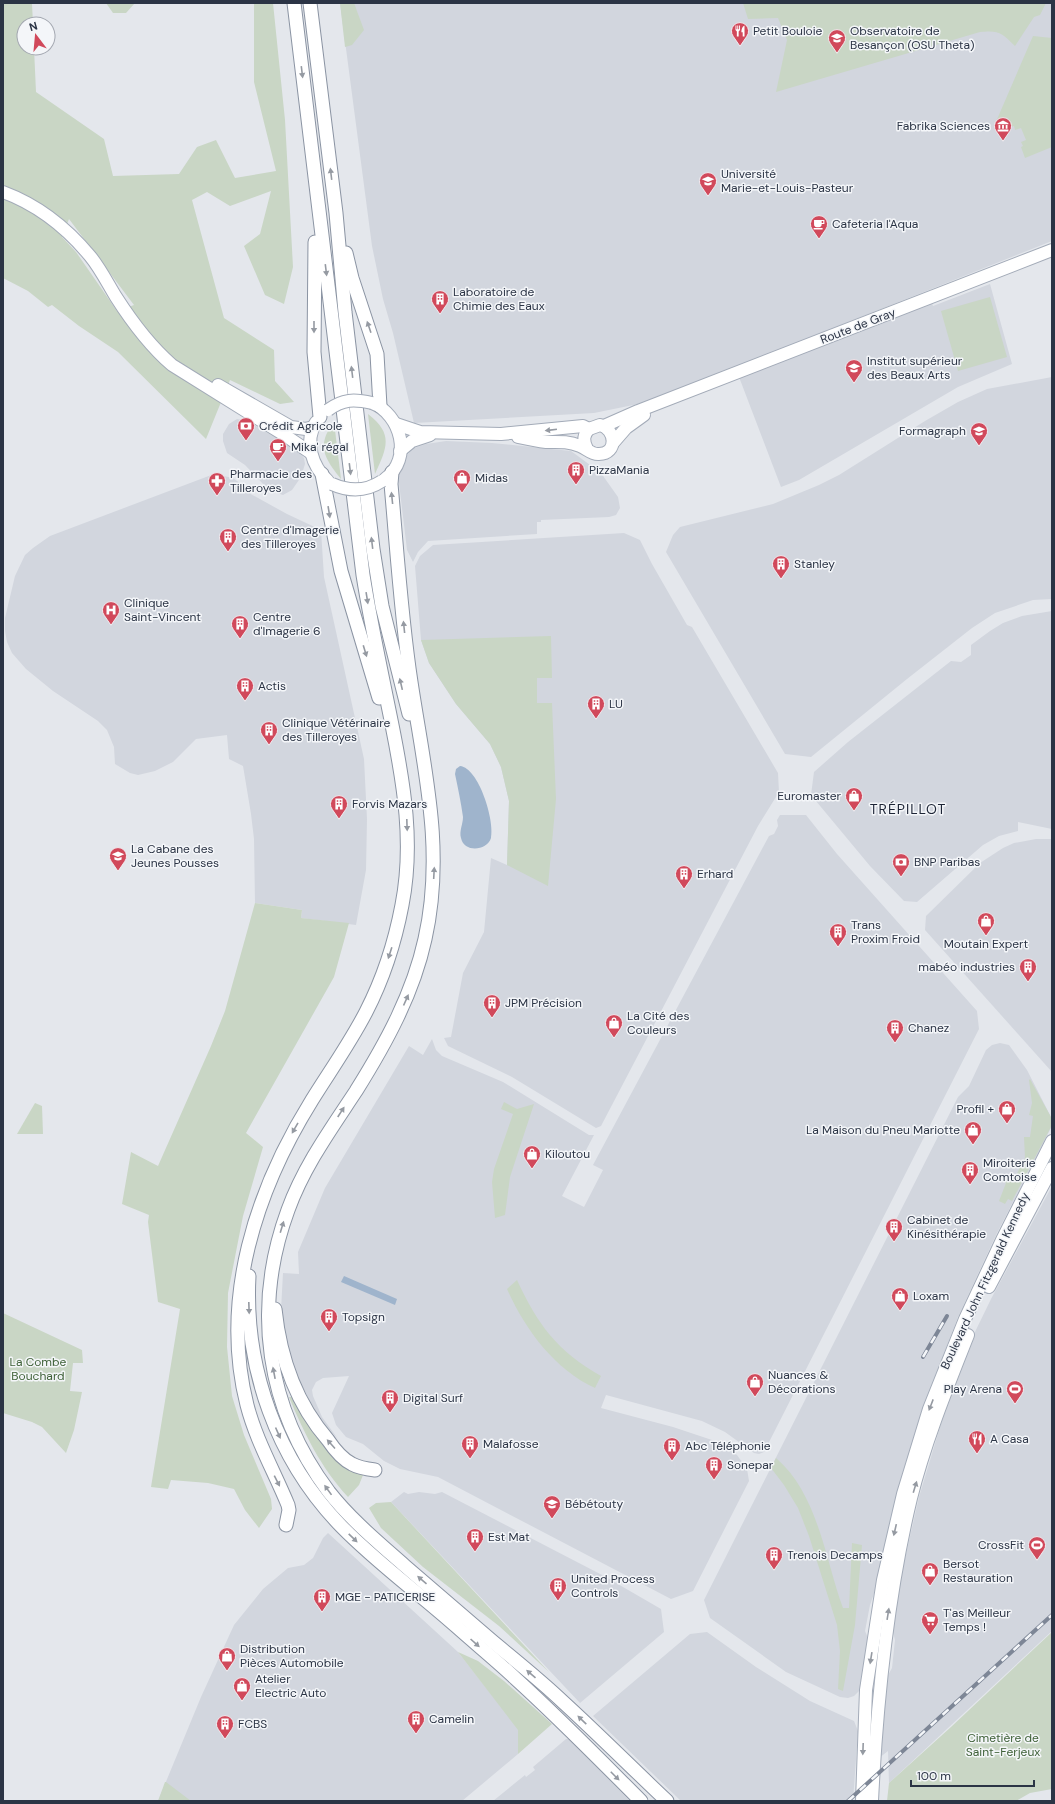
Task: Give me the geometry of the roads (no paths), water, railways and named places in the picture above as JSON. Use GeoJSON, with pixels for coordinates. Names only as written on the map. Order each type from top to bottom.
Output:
{"type":"FeatureCollection","features":[{"type":"Feature","properties":{"kind":"highway"},"geometry":{"type":"LineString","coordinates":[[289,3],[297,33]]}},
{"type":"Feature","properties":{"kind":"highway"},"geometry":{"type":"LineString","coordinates":[[286,1525],[289,1507],[261,1448],[253,1426],[242,1384],[238,1350],[237,1319],[240,1287],[250,1240],[262,1200],[288,1140],[367,1010],[390,952],[403,903],[407,868],[407,820],[401,772],[364,581],[294,3]]}},
{"type":"Feature","properties":{"kind":"highway"},"geometry":{"type":"LineString","coordinates":[[310,3],[336,213],[345,312],[373,549],[382,606],[402,691],[426,775]]}},
{"type":"Feature","properties":{"kind":"highway"},"geometry":{"type":"LineString","coordinates":[[317,3],[317,68]]}},
{"type":"Feature","properties":{"kind":"highway"},"geometry":{"type":"LineString","coordinates":[[316,190],[314,352],[320,418]]}},
{"type":"Feature","properties":{"kind":"highway"},"geometry":{"type":"LineString","coordinates":[[336,213],[352,278],[374,341],[377,354],[376,405]]}},
{"type":"Feature","properties":{"kind":"highway"},"geometry":{"type":"LineString","coordinates":[[322,474],[341,572],[401,772]]}},
{"type":"Feature","properties":{"kind":"highway"},"geometry":{"type":"LineString","coordinates":[[387,476],[391,484],[407,651],[433,827],[434,877],[429,922],[418,968],[406,999],[389,1035],[303,1176],[285,1218],[269,1294],[268,1329],[274,1372],[295,1438],[307,1459],[331,1494],[376,1541],[560,1699],[667,1801]]}},
{"type":"Feature","properties":{"kind":"highway"},"geometry":{"type":"LineString","coordinates":[[262,1200],[253,1236],[249,1266],[248,1293],[250,1332],[255,1362],[263,1392],[274,1423],[289,1456],[308,1486],[346,1532],[516,1678],[641,1801]]}},
{"type":"Feature","properties":{"kind":"highway"},"geometry":{"type":"LineString","coordinates":[[274,1265],[275,1301],[279,1339],[287,1369],[296,1392],[317,1426],[345,1459],[356,1466],[375,1470]]}},
{"type":"Feature","properties":{"kind":"main road"},"geometry":{"type":"LineString","coordinates":[[3,192],[17,197],[62,226],[91,257],[118,299],[158,353],[172,365],[311,453]]}},
{"type":"Feature","properties":{"kind":"main road","name":"Route de Gray"},"geometry":{"type":"LineString","coordinates":[[604,426],[638,411],[1052,250]]}},
{"type":"Feature","properties":{"kind":"main road"},"geometry":{"type":"LineString","coordinates":[[140,330],[182,363],[281,423],[291,427],[306,430],[345,400],[361,401],[376,405],[396,424],[420,432],[501,434],[583,426],[589,429]]}},
{"type":"Feature","properties":{"kind":"main road","name":"Route de Gray"},"geometry":{"type":"LineString","coordinates":[[613,443],[635,421],[664,402]]}},
{"type":"Feature","properties":{"kind":"main road"},"geometry":{"type":"LineString","coordinates":[[320,418],[310,440],[311,453],[314,462],[322,474],[332,484],[357,490],[371,487],[387,476],[400,451],[401,443],[396,424]]}},
{"type":"Feature","properties":{"kind":"main road"},"geometry":{"type":"LineString","coordinates":[[501,434],[537,441],[569,442],[587,449],[594,454],[601,454],[608,451],[613,443],[611,433],[604,426],[595,426],[589,429],[584,437],[584,442],[587,449]]}},
{"type":"Feature","properties":{"kind":"main road"},"geometry":{"type":"LineString","coordinates":[[400,451],[412,441],[441,432]]}},
{"type":"Feature","properties":{"kind":"main road","name":"Boulevard John Fitzgerald Kennedy"},"geometry":{"type":"LineString","coordinates":[[862,1801],[866,1690],[883,1580],[903,1494],[929,1409],[965,1319],[1002,1240],[1052,1141]]}},
{"type":"Feature","properties":{"kind":"main road","name":"Boulevard John Fitzgerald Kennedy"},"geometry":{"type":"LineString","coordinates":[[872,1801],[878,1706],[885,1635],[895,1572],[912,1497],[937,1414],[974,1320],[999,1266],[1052,1168]]}},
{"type":"Feature","properties":{"kind":"water"},"geometry":{"type":"Polygon","coordinates":[[[460,766],[467,769],[479,785],[488,808],[492,830],[491,838],[485,846],[481,848],[471,848],[466,846],[461,838],[460,833],[463,817],[455,774],[456,769],[460,766]]]}},
{"type":"Feature","properties":{"kind":"water"},"geometry":{"type":"Polygon","coordinates":[[[344,1276],[397,1299],[395,1305],[341,1282],[344,1276]]]}},
{"type":"Feature","properties":{"kind":"railway"},"geometry":{"type":"LineString","coordinates":[[923,1357],[947,1316]]}},
{"type":"Feature","properties":{"kind":"railway"},"geometry":{"type":"LineString","coordinates":[[848,1801],[1052,1615]]}},
{"type":"Feature","properties":{"kind":"place","name":"Petit Bouloie"},"geometry":{"type":"Point","coordinates":[740,46]}},
{"type":"Feature","properties":{"kind":"place","name":"Observatoire de Besançon (OSU Theta)"},"geometry":{"type":"Point","coordinates":[837,53]}},
{"type":"Feature","properties":{"kind":"place","name":"Fabrika Sciences"},"geometry":{"type":"Point","coordinates":[1003,141]}},
{"type":"Feature","properties":{"kind":"place","name":"Université Marie-et-Louis-Pasteur"},"geometry":{"type":"Point","coordinates":[708,196]}},
{"type":"Feature","properties":{"kind":"place","name":"Cafeteria l'Aqua"},"geometry":{"type":"Point","coordinates":[819,239]}},
{"type":"Feature","properties":{"kind":"place","name":"Laboratoire de Chimie des Eaux"},"geometry":{"type":"Point","coordinates":[440,314]}},
{"type":"Feature","properties":{"kind":"place","name":"Institut supérieur des Beaux Arts"},"geometry":{"type":"Point","coordinates":[854,383]}},
{"type":"Feature","properties":{"kind":"place","name":"Crédit Agricole"},"geometry":{"type":"Point","coordinates":[246,441]}},
{"type":"Feature","properties":{"kind":"place","name":"Formagraph"},"geometry":{"type":"Point","coordinates":[979,446]}},
{"type":"Feature","properties":{"kind":"place","name":"Mika' régal"},"geometry":{"type":"Point","coordinates":[278,462]}},
{"type":"Feature","properties":{"kind":"place","name":"PizzaMania"},"geometry":{"type":"Point","coordinates":[576,485]}},
{"type":"Feature","properties":{"kind":"place","name":"Midas"},"geometry":{"type":"Point","coordinates":[462,493]}},
{"type":"Feature","properties":{"kind":"place","name":"Pharmacie des Tilleroyes"},"geometry":{"type":"Point","coordinates":[217,496]}},
{"type":"Feature","properties":{"kind":"place","name":"Centre d'Imagerie des Tilleroyes"},"geometry":{"type":"Point","coordinates":[228,552]}},
{"type":"Feature","properties":{"kind":"place","name":"Stanley"},"geometry":{"type":"Point","coordinates":[781,579]}},
{"type":"Feature","properties":{"kind":"place","name":"Clinique Saint-Vincent"},"geometry":{"type":"Point","coordinates":[111,625]}},
{"type":"Feature","properties":{"kind":"place","name":"Centre d'Imagerie 6"},"geometry":{"type":"Point","coordinates":[240,639]}},
{"type":"Feature","properties":{"kind":"place","name":"Actis"},"geometry":{"type":"Point","coordinates":[245,701]}},
{"type":"Feature","properties":{"kind":"place","name":"LU"},"geometry":{"type":"Point","coordinates":[596,719]}},
{"type":"Feature","properties":{"kind":"place","name":"Clinique Vétérinaire des Tilleroyes"},"geometry":{"type":"Point","coordinates":[269,745]}},
{"type":"Feature","properties":{"kind":"place","name":"Euromaster"},"geometry":{"type":"Point","coordinates":[854,811]}},
{"type":"Feature","properties":{"kind":"place","name":"Forvis Mazars"},"geometry":{"type":"Point","coordinates":[339,819]}},
{"type":"Feature","properties":{"kind":"place","name":"La Cabane des Jeunes Pousses"},"geometry":{"type":"Point","coordinates":[118,871]}},
{"type":"Feature","properties":{"kind":"place","name":"BNP Paribas"},"geometry":{"type":"Point","coordinates":[901,877]}},
{"type":"Feature","properties":{"kind":"place","name":"Erhard"},"geometry":{"type":"Point","coordinates":[684,889]}},
{"type":"Feature","properties":{"kind":"place","name":"Moutain Expert"},"geometry":{"type":"Point","coordinates":[986,936]}},
{"type":"Feature","properties":{"kind":"place","name":"Trans Proxim Froid"},"geometry":{"type":"Point","coordinates":[838,947]}},
{"type":"Feature","properties":{"kind":"place","name":"mabéo industries"},"geometry":{"type":"Point","coordinates":[1028,982]}},
{"type":"Feature","properties":{"kind":"place","name":"JPM Précision"},"geometry":{"type":"Point","coordinates":[492,1018]}},
{"type":"Feature","properties":{"kind":"place","name":"La Cité des Couleurs"},"geometry":{"type":"Point","coordinates":[614,1038]}},
{"type":"Feature","properties":{"kind":"place","name":"Chanez"},"geometry":{"type":"Point","coordinates":[895,1043]}},
{"type":"Feature","properties":{"kind":"place","name":"Profil +"},"geometry":{"type":"Point","coordinates":[1007,1124]}},
{"type":"Feature","properties":{"kind":"place","name":"La Maison du Pneu Mariotte"},"geometry":{"type":"Point","coordinates":[973,1145]}},
{"type":"Feature","properties":{"kind":"place","name":"Kiloutou"},"geometry":{"type":"Point","coordinates":[532,1169]}},
{"type":"Feature","properties":{"kind":"place","name":"Miroiterie Comtoise"},"geometry":{"type":"Point","coordinates":[970,1185]}},
{"type":"Feature","properties":{"kind":"place","name":"Cabinet de Kinésithérapie"},"geometry":{"type":"Point","coordinates":[894,1242]}},
{"type":"Feature","properties":{"kind":"place","name":"Loxam"},"geometry":{"type":"Point","coordinates":[900,1311]}},
{"type":"Feature","properties":{"kind":"place","name":"Topsign"},"geometry":{"type":"Point","coordinates":[329,1332]}},
{"type":"Feature","properties":{"kind":"place","name":"Nuances & Décorations"},"geometry":{"type":"Point","coordinates":[755,1397]}},
{"type":"Feature","properties":{"kind":"place","name":"Play Arena"},"geometry":{"type":"Point","coordinates":[1015,1404]}},
{"type":"Feature","properties":{"kind":"place","name":"Digital Surf"},"geometry":{"type":"Point","coordinates":[390,1413]}},
{"type":"Feature","properties":{"kind":"place","name":"A Casa"},"geometry":{"type":"Point","coordinates":[977,1454]}},
{"type":"Feature","properties":{"kind":"place","name":"Malafosse"},"geometry":{"type":"Point","coordinates":[470,1459]}},
{"type":"Feature","properties":{"kind":"place","name":"Abc Téléphonie"},"geometry":{"type":"Point","coordinates":[672,1461]}},
{"type":"Feature","properties":{"kind":"place","name":"Sonepar"},"geometry":{"type":"Point","coordinates":[714,1480]}},
{"type":"Feature","properties":{"kind":"place","name":"Bébétouty"},"geometry":{"type":"Point","coordinates":[552,1519]}},
{"type":"Feature","properties":{"kind":"place","name":"Est Mat"},"geometry":{"type":"Point","coordinates":[475,1552]}},
{"type":"Feature","properties":{"kind":"place","name":"CrossFit"},"geometry":{"type":"Point","coordinates":[1037,1560]}},
{"type":"Feature","properties":{"kind":"place","name":"Trenois Decamps"},"geometry":{"type":"Point","coordinates":[774,1570]}},
{"type":"Feature","properties":{"kind":"place","name":"Bersot Restauration"},"geometry":{"type":"Point","coordinates":[930,1586]}},
{"type":"Feature","properties":{"kind":"place","name":"United Process Controls"},"geometry":{"type":"Point","coordinates":[558,1601]}},
{"type":"Feature","properties":{"kind":"place","name":"MGE - PATICERISE"},"geometry":{"type":"Point","coordinates":[322,1612]}},
{"type":"Feature","properties":{"kind":"place","name":"T'as Meilleur Temps !"},"geometry":{"type":"Point","coordinates":[930,1635]}},
{"type":"Feature","properties":{"kind":"place","name":"Distribution Pièces Automobile"},"geometry":{"type":"Point","coordinates":[227,1671]}},
{"type":"Feature","properties":{"kind":"place","name":"Atelier Electric Auto"},"geometry":{"type":"Point","coordinates":[242,1701]}},
{"type":"Feature","properties":{"kind":"place","name":"Camelin"},"geometry":{"type":"Point","coordinates":[416,1734]}},
{"type":"Feature","properties":{"kind":"place","name":"FCBS"},"geometry":{"type":"Point","coordinates":[225,1739]}},
{"type":"Feature","properties":{"kind":"district","name":"TRÉPILLOT"},"geometry":{"type":"Point","coordinates":[908,809]}},
{"type":"Feature","properties":{"kind":"park label","name":"La Combe Bouchard"},"geometry":{"type":"Point","coordinates":[38,1369]}},
{"type":"Feature","properties":{"kind":"park label","name":"Cimetière de Saint-Ferjeux"},"geometry":{"type":"Point","coordinates":[1003,1745]}}]}
